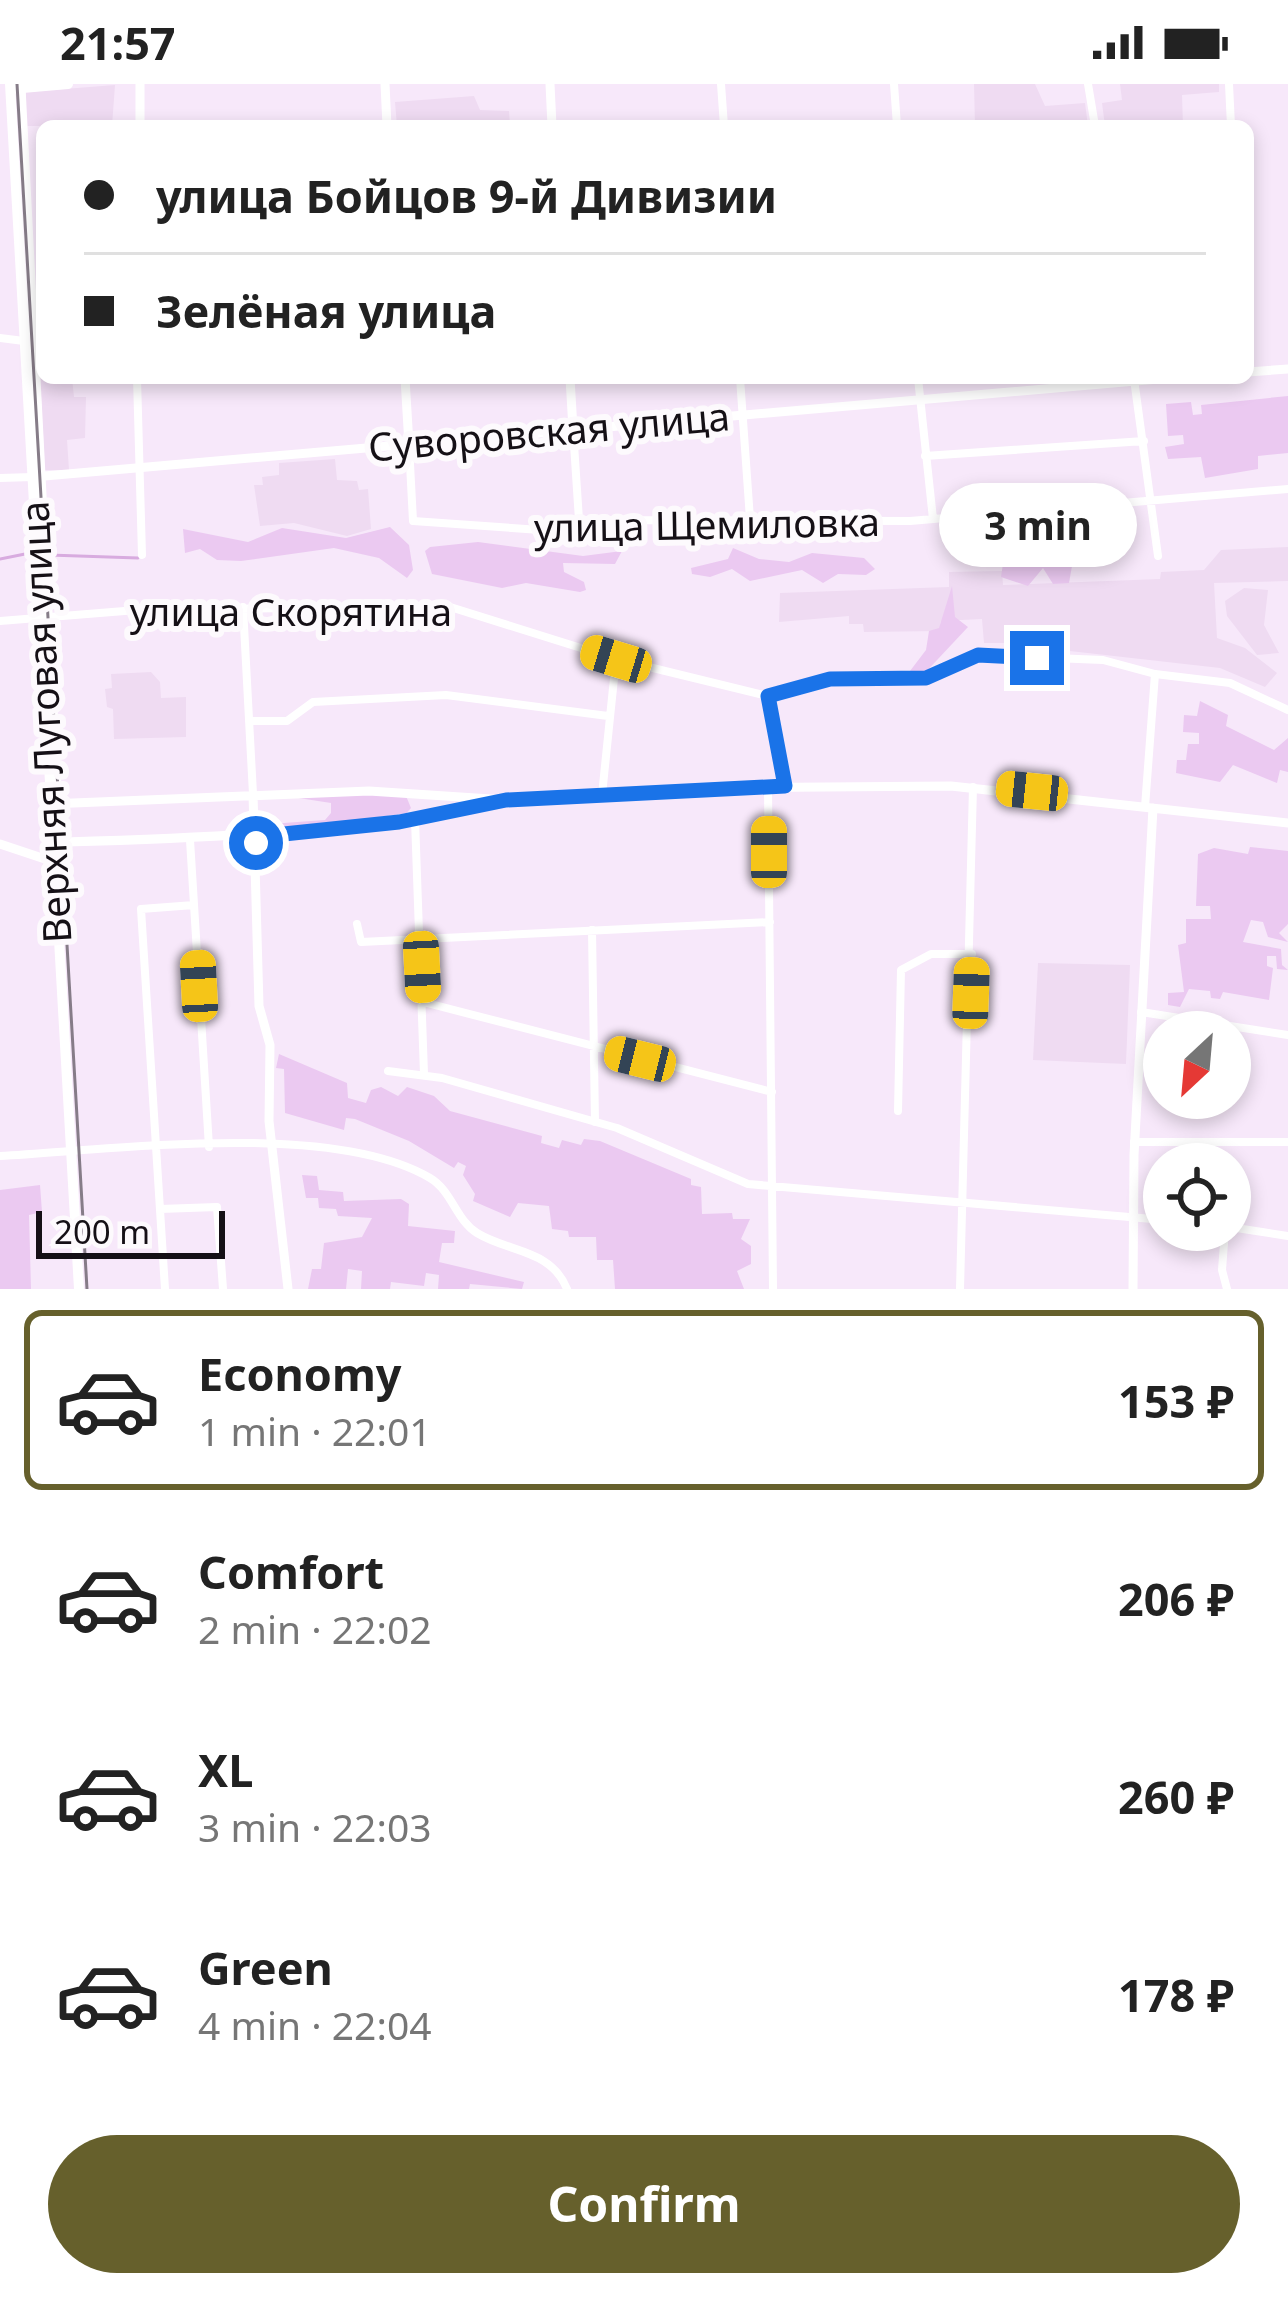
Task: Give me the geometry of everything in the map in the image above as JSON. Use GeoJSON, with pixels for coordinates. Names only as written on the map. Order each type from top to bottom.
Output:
{"type":"FeatureCollection","features":[{"type":"Feature","properties":{"kind":"main road"},"geometry":{"type":"LineString","coordinates":[[12,87],[68,84]]}},
{"type":"Feature","properties":{"kind":"main road","name":"Верхняя Луговая улица"},"geometry":{"type":"LineString","coordinates":[[12,87],[23,209],[26,342],[39,477],[50,856],[79,1289]]}},
{"type":"Feature","properties":{"kind":"street"},"geometry":{"type":"LineString","coordinates":[[140,84],[140,120]]}},
{"type":"Feature","properties":{"kind":"street"},"geometry":{"type":"LineString","coordinates":[[385,84],[387,120]]}},
{"type":"Feature","properties":{"kind":"street"},"geometry":{"type":"LineString","coordinates":[[550,84],[553,120]]}},
{"type":"Feature","properties":{"kind":"street"},"geometry":{"type":"LineString","coordinates":[[721,84],[724,120]]}},
{"type":"Feature","properties":{"kind":"street"},"geometry":{"type":"LineString","coordinates":[[894,84],[897,120]]}},
{"type":"Feature","properties":{"kind":"street"},"geometry":{"type":"LineString","coordinates":[[1088,84],[1094,120]]}},
{"type":"Feature","properties":{"kind":"street"},"geometry":{"type":"LineString","coordinates":[[1229,84],[1232,120]]}},
{"type":"Feature","properties":{"kind":"street"},"geometry":{"type":"LineString","coordinates":[[23,209],[36,208]]}},
{"type":"Feature","properties":{"kind":"street","name":"Верхняя Луговая улица"},"geometry":{"type":"LineString","coordinates":[[23,209],[39,477]]}},
{"type":"Feature","properties":{"kind":"street"},"geometry":{"type":"LineString","coordinates":[[0,338],[26,342]]}},
{"type":"Feature","properties":{"kind":"street"},"geometry":{"type":"LineString","coordinates":[[1254,372],[1288,369]]}},
{"type":"Feature","properties":{"kind":"street"},"geometry":{"type":"LineString","coordinates":[[137,384],[142,555]]}},
{"type":"Feature","properties":{"kind":"street"},"geometry":{"type":"LineString","coordinates":[[405,384],[409,445]]}},
{"type":"Feature","properties":{"kind":"street"},"geometry":{"type":"LineString","coordinates":[[570,384],[579,520]]}},
{"type":"Feature","properties":{"kind":"street"},"geometry":{"type":"LineString","coordinates":[[740,384],[750,519]]}},
{"type":"Feature","properties":{"kind":"street"},"geometry":{"type":"LineString","coordinates":[[919,384],[933,519]]}},
{"type":"Feature","properties":{"kind":"street","name":"Суворовская улица"},"geometry":{"type":"LineString","coordinates":[[0,478],[1086,384]]}},
{"type":"Feature","properties":{"kind":"street"},"geometry":{"type":"LineString","coordinates":[[1135,384],[1158,556]]}},
{"type":"Feature","properties":{"kind":"street"},"geometry":{"type":"LineString","coordinates":[[926,456],[1144,441]]}},
{"type":"Feature","properties":{"kind":"street","name":"улица Щемиловка"},"geometry":{"type":"LineString","coordinates":[[409,445],[413,521],[569,532],[579,520],[933,519],[1288,489]]}},
{"type":"Feature","properties":{"kind":"street","name":"улица Скорятина"},"geometry":{"type":"LineString","coordinates":[[0,621],[243,608],[447,606],[616,659],[768,696]]}},
{"type":"Feature","properties":{"kind":"street"},"geometry":{"type":"LineString","coordinates":[[243,608],[257,974],[270,1045],[272,1144],[288,1289]]}},
{"type":"Feature","properties":{"kind":"street"},"geometry":{"type":"LineString","coordinates":[[785,786],[768,696],[830,679],[926,678],[978,655],[1103,660],[1155,674],[1244,686],[1288,710]]}},
{"type":"Feature","properties":{"kind":"street"},"geometry":{"type":"LineString","coordinates":[[602,795],[616,659]]}},
{"type":"Feature","properties":{"kind":"street"},"geometry":{"type":"LineString","coordinates":[[1133,1289],[1134,1142],[1155,674]]}},
{"type":"Feature","properties":{"kind":"street"},"geometry":{"type":"LineString","coordinates":[[249,721],[287,721],[313,702],[446,695],[608,716]]}},
{"type":"Feature","properties":{"kind":"street"},"geometry":{"type":"LineString","coordinates":[[0,844],[38,858],[50,856],[61,839],[52,806],[369,790],[506,800],[768,786],[974,787],[1288,823]]}},
{"type":"Feature","properties":{"kind":"street"},"geometry":{"type":"LineString","coordinates":[[768,786],[773,1289]]}},
{"type":"Feature","properties":{"kind":"street"},"geometry":{"type":"LineString","coordinates":[[959,1289],[974,787]]}},
{"type":"Feature","properties":{"kind":"street"},"geometry":{"type":"LineString","coordinates":[[61,839],[255,837],[415,819],[506,800]]}},
{"type":"Feature","properties":{"kind":"street"},"geometry":{"type":"LineString","coordinates":[[415,819],[424,1074]]}},
{"type":"Feature","properties":{"kind":"street"},"geometry":{"type":"LineString","coordinates":[[190,840],[209,1147]]}},
{"type":"Feature","properties":{"kind":"street"},"geometry":{"type":"LineString","coordinates":[[165,1289],[141,909],[194,905]]}},
{"type":"Feature","properties":{"kind":"street"},"geometry":{"type":"LineString","coordinates":[[357,924],[362,942],[770,922]]}},
{"type":"Feature","properties":{"kind":"street"},"geometry":{"type":"LineString","coordinates":[[592,930],[595,1122]]}},
{"type":"Feature","properties":{"kind":"street"},"geometry":{"type":"LineString","coordinates":[[898,1111],[902,970],[931,954],[972,954]]}},
{"type":"Feature","properties":{"kind":"street"},"geometry":{"type":"LineString","coordinates":[[423,1002],[772,1092]]}},
{"type":"Feature","properties":{"kind":"street"},"geometry":{"type":"LineString","coordinates":[[1141,1012],[1288,1035]]}},
{"type":"Feature","properties":{"kind":"street"},"geometry":{"type":"LineString","coordinates":[[388,1071],[424,1074],[595,1122],[704,1162],[737,1181],[1143,1218]]}},
{"type":"Feature","properties":{"kind":"street"},"geometry":{"type":"LineString","coordinates":[[1134,1142],[1288,1142]]}},
{"type":"Feature","properties":{"kind":"street"},"geometry":{"type":"LineString","coordinates":[[0,1156],[272,1144],[373,1158],[440,1185],[472,1230],[550,1263],[564,1286]]}},
{"type":"Feature","properties":{"kind":"street"},"geometry":{"type":"LineString","coordinates":[[160,1209],[217,1208],[223,1289]]}},
{"type":"Feature","properties":{"kind":"street"},"geometry":{"type":"LineString","coordinates":[[1251,1231],[1288,1236]]}},
{"type":"Feature","properties":{"kind":"street"},"geometry":{"type":"LineString","coordinates":[[1224,1251],[1222,1270],[1228,1289]]}},
{"type":"Feature","properties":{"kind":"shaded area"},"geometry":{"type":"Polygon","coordinates":[[[974,84],[1035,84],[1045,106],[1085,103],[1087,120],[975,120],[974,84]]]}},
{"type":"Feature","properties":{"kind":"shaded area"},"geometry":{"type":"Polygon","coordinates":[[[1120,84],[1219,84],[1219,92],[1182,95],[1183,120],[1104,120],[1102,103],[1122,100],[1120,84]]]}},
{"type":"Feature","properties":{"kind":"shaded area"},"geometry":{"type":"Polygon","coordinates":[[[115,85],[112,120],[36,120],[36,126],[24,126],[26,92],[115,85]]]}},
{"type":"Feature","properties":{"kind":"shaded area"},"geometry":{"type":"Polygon","coordinates":[[[474,96],[480,110],[509,111],[510,120],[396,120],[395,102],[474,96]]]}},
{"type":"Feature","properties":{"kind":"shaded area"},"geometry":{"type":"Polygon","coordinates":[[[40,384],[73,384],[74,397],[86,397],[85,438],[67,440],[69,470],[45,470],[40,384]]]}},
{"type":"Feature","properties":{"kind":"shaded area"},"geometry":{"type":"Polygon","coordinates":[[[1288,396],[1288,453],[1258,456],[1258,469],[1205,478],[1201,457],[1168,459],[1165,447],[1184,444],[1183,435],[1168,436],[1166,404],[1191,402],[1193,415],[1202,414],[1201,405],[1288,396]]]}},
{"type":"Feature","properties":{"kind":"shaded area"},"geometry":{"type":"Polygon","coordinates":[[[335,459],[337,480],[357,481],[359,490],[368,489],[371,529],[347,536],[294,523],[260,526],[254,485],[263,485],[262,477],[279,475],[279,463],[335,459]]]}},
{"type":"Feature","properties":{"kind":"shaded area"},"geometry":{"type":"Polygon","coordinates":[[[390,527],[409,545],[413,570],[407,578],[379,558],[334,548],[241,561],[217,560],[200,549],[185,553],[183,529],[248,542],[282,528],[346,538],[390,527]]]}},
{"type":"Feature","properties":{"kind":"shaded area"},"geometry":{"type":"Polygon","coordinates":[[[478,542],[583,556],[622,551],[615,564],[563,563],[564,572],[584,582],[586,590],[580,592],[526,583],[502,588],[432,574],[425,551],[430,547],[478,542]]]}},
{"type":"Feature","properties":{"kind":"shaded area"},"geometry":{"type":"Polygon","coordinates":[[[1288,547],[1288,581],[1214,583],[1217,638],[1245,648],[1277,673],[1265,687],[1220,668],[1061,650],[1060,643],[984,643],[982,619],[941,621],[939,631],[864,632],[863,624],[849,624],[849,616],[779,622],[780,593],[949,587],[949,572],[1002,571],[1003,585],[1160,579],[1161,572],[1204,570],[1221,550],[1288,547]]]}},
{"type":"Feature","properties":{"kind":"shaded area"},"geometry":{"type":"Polygon","coordinates":[[[733,548],[759,559],[789,562],[812,553],[864,558],[875,569],[866,575],[838,574],[823,583],[802,570],[750,581],[732,569],[710,577],[692,574],[691,568],[728,559],[733,548]]]}},
{"type":"Feature","properties":{"kind":"shaded area"},"geometry":{"type":"Polygon","coordinates":[[[1033,553],[1072,566],[1069,583],[1053,584],[1043,568],[1028,586],[1001,577],[1004,557],[1028,563],[1033,553]]]}},
{"type":"Feature","properties":{"kind":"shaded area"},"geometry":{"type":"Polygon","coordinates":[[[952,586],[955,617],[968,627],[923,675],[913,677],[910,671],[926,650],[929,631],[939,628],[952,586]]]}},
{"type":"Feature","properties":{"kind":"shaded area"},"geometry":{"type":"Polygon","coordinates":[[[1244,588],[1268,590],[1264,625],[1279,653],[1257,655],[1227,616],[1225,601],[1244,588]]]}},
{"type":"Feature","properties":{"kind":"shaded area"},"geometry":{"type":"Polygon","coordinates":[[[151,672],[160,682],[161,698],[186,697],[186,737],[114,739],[113,709],[107,707],[105,689],[112,688],[111,674],[151,672]]]}},
{"type":"Feature","properties":{"kind":"shaded area"},"geometry":{"type":"Polygon","coordinates":[[[1200,701],[1228,715],[1226,726],[1274,750],[1288,738],[1288,772],[1280,770],[1277,783],[1233,765],[1220,782],[1176,773],[1177,760],[1186,760],[1188,744],[1199,744],[1199,733],[1183,732],[1184,715],[1197,716],[1200,701]]]}},
{"type":"Feature","properties":{"kind":"shaded area"},"geometry":{"type":"Polygon","coordinates":[[[406,796],[411,808],[403,817],[266,829],[270,824],[325,820],[331,813],[331,803],[292,797],[406,796]]]}},
{"type":"Feature","properties":{"kind":"shaded area"},"geometry":{"type":"Polygon","coordinates":[[[1250,847],[1288,851],[1288,924],[1279,933],[1288,942],[1268,937],[1263,922],[1251,920],[1243,942],[1281,949],[1282,965],[1288,970],[1277,969],[1276,956],[1267,956],[1267,966],[1273,968],[1269,1000],[1223,992],[1220,999],[1211,998],[1210,991],[1189,989],[1180,1007],[1168,1005],[1168,993],[1184,992],[1178,945],[1186,943],[1186,919],[1211,919],[1210,906],[1196,906],[1198,854],[1214,848],[1248,854],[1250,847]]]}},
{"type":"Feature","properties":{"kind":"shaded area"},"geometry":{"type":"Polygon","coordinates":[[[1038,963],[1130,965],[1126,1064],[1033,1060],[1038,963]]]}},
{"type":"Feature","properties":{"kind":"shaded area"},"geometry":{"type":"Polygon","coordinates":[[[279,1054],[347,1083],[348,1098],[366,1103],[371,1090],[381,1087],[398,1096],[407,1087],[434,1096],[450,1111],[542,1136],[541,1143],[559,1148],[562,1140],[581,1145],[584,1139],[600,1141],[691,1179],[691,1185],[701,1187],[702,1214],[732,1213],[733,1219],[750,1219],[741,1239],[751,1246],[751,1264],[737,1271],[744,1289],[615,1289],[613,1260],[597,1260],[596,1237],[569,1237],[568,1231],[552,1229],[549,1206],[518,1203],[510,1217],[473,1201],[475,1194],[463,1175],[466,1166],[458,1162],[454,1168],[409,1141],[355,1119],[346,1118],[344,1130],[285,1113],[284,1069],[276,1068],[279,1054]]]}},
{"type":"Feature","properties":{"kind":"shaded area"},"geometry":{"type":"Polygon","coordinates":[[[302,1175],[317,1176],[319,1190],[343,1192],[344,1201],[401,1199],[409,1204],[408,1226],[455,1231],[454,1243],[442,1243],[439,1262],[524,1282],[522,1289],[470,1284],[469,1289],[438,1289],[439,1275],[426,1273],[424,1286],[391,1282],[390,1289],[361,1289],[362,1271],[348,1269],[346,1289],[308,1289],[312,1269],[321,1269],[324,1243],[362,1237],[372,1218],[338,1216],[336,1209],[319,1208],[318,1198],[306,1198],[302,1175]]]}},
{"type":"Feature","properties":{"kind":"shaded area"},"geometry":{"type":"Polygon","coordinates":[[[40,1185],[42,1212],[29,1215],[31,1289],[0,1289],[0,1190],[40,1185]]]}},
{"type":"Feature","properties":{"kind":"waterway"},"geometry":{"type":"LineString","coordinates":[[0,559],[30,553]]}},
{"type":"Feature","properties":{"kind":"waterway"},"geometry":{"type":"LineString","coordinates":[[49,555],[138,558]]}},
{"type":"Feature","properties":{"kind":"tram line"},"geometry":{"type":"LineString","coordinates":[[17,84],[87,1289]]}},
{"type":"Feature","properties":{"kind":"route"},"geometry":{"type":"LineString","coordinates":[[256,843],[255,837],[399,822],[506,800],[785,786],[768,696],[830,679],[916,680],[978,655],[1037,658]]}}]}
